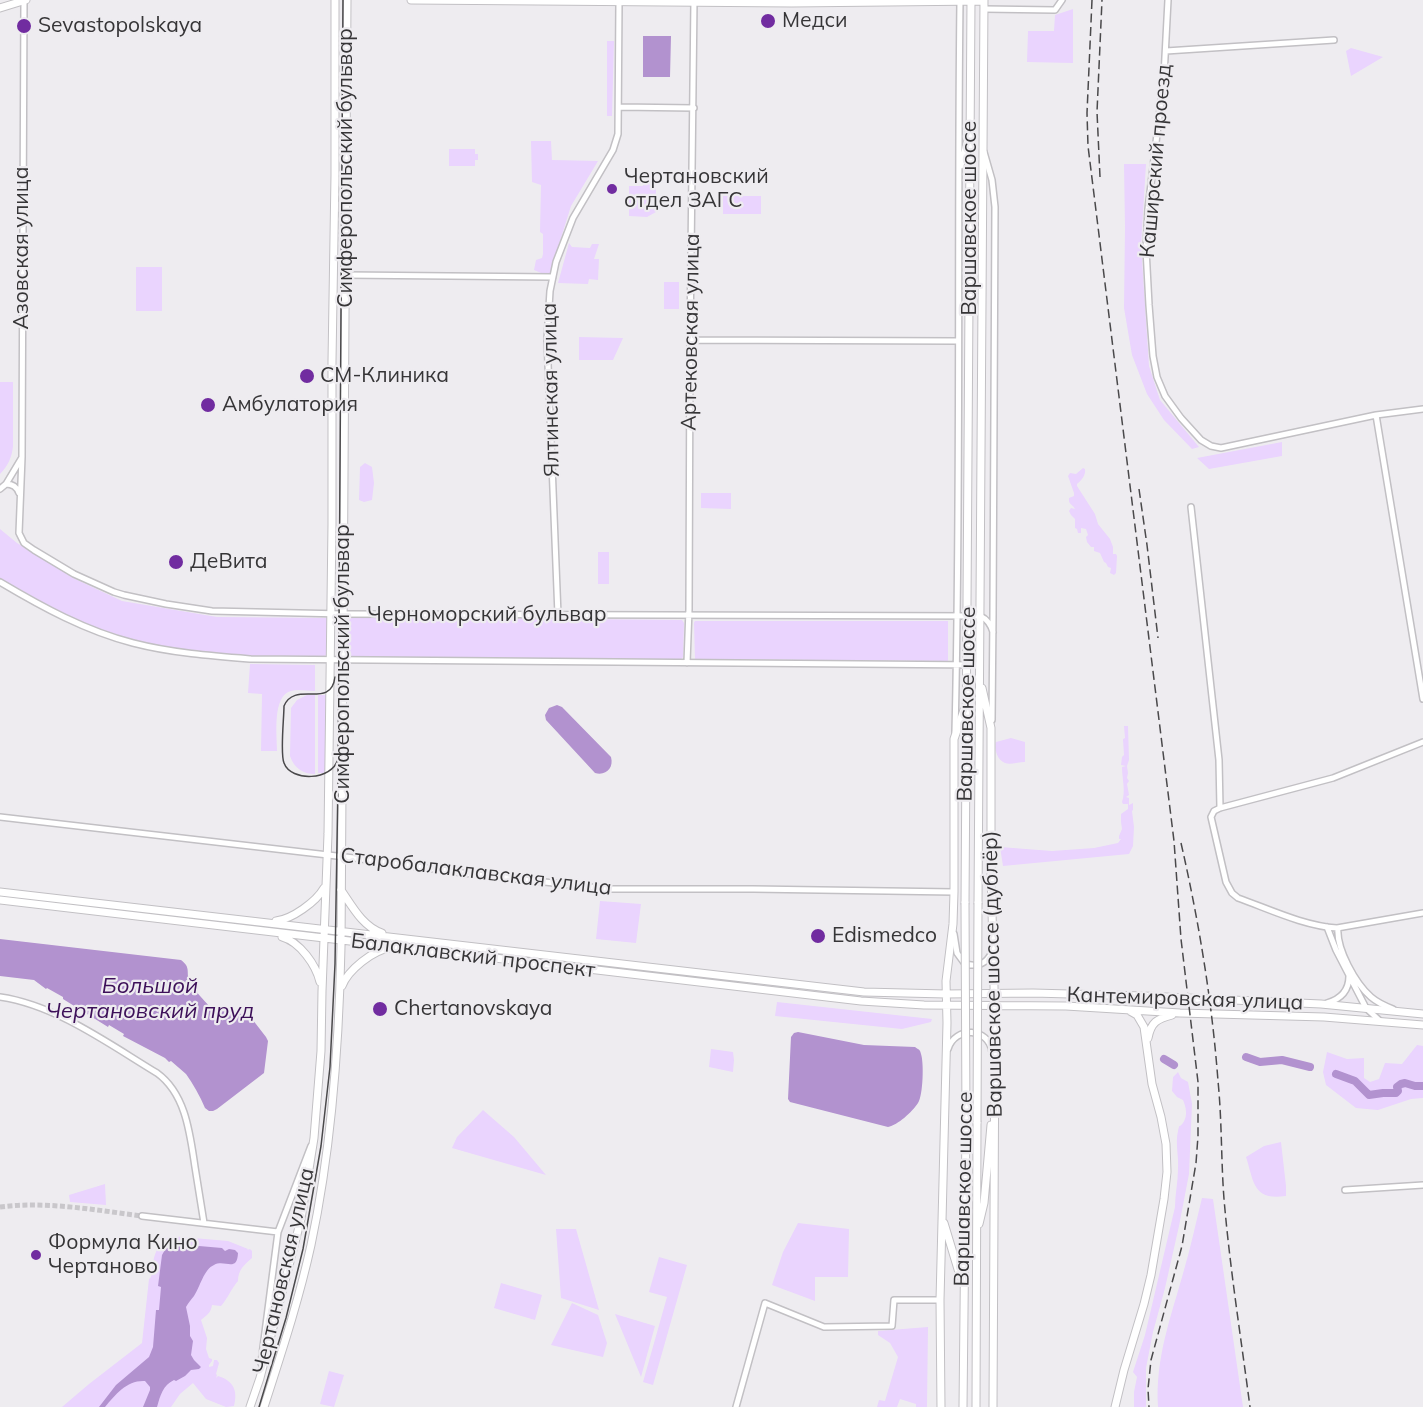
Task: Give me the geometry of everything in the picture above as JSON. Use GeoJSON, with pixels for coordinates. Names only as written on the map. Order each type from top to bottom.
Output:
{"type":"FeatureCollection","features":[{"type":"Feature","properties":{"kind":"main road"},"geometry":{"type":"LineString","coordinates":[[0,8],[24,0]]}},
{"type":"Feature","properties":{"kind":"main road","name":"Симферопольский бульвар"},"geometry":{"type":"LineString","coordinates":[[322,991],[330,659],[335,0]]}},
{"type":"Feature","properties":{"kind":"main road","name":"Симферопольский бульвар"},"geometry":{"type":"LineString","coordinates":[[340,991],[341,940],[338,933],[342,856],[347,0]]}},
{"type":"Feature","properties":{"kind":"main road"},"geometry":{"type":"LineString","coordinates":[[411,0],[971,1],[984,3]]}},
{"type":"Feature","properties":{"kind":"main road","name":"Варшавское шоссе"},"geometry":{"type":"LineString","coordinates":[[963,1407],[971,1]]}},
{"type":"Feature","properties":{"kind":"main road","name":"Варшавское шоссе"},"geometry":{"type":"LineString","coordinates":[[976,1407],[984,3]]}},
{"type":"Feature","properties":{"kind":"main road","name":"Симферопольский бульвар"},"geometry":{"type":"LineString","coordinates":[[332,336],[345,337]]}},
{"type":"Feature","properties":{"kind":"main road"},"geometry":{"type":"LineString","coordinates":[[980,669],[992,728]]}},
{"type":"Feature","properties":{"kind":"main road"},"geometry":{"type":"LineString","coordinates":[[954,739],[967,696]]}},
{"type":"Feature","properties":{"kind":"main road","name":"Варшавское шоссе (дублёр)"},"geometry":{"type":"LineString","coordinates":[[992,728],[991,856],[995,993],[993,1407]]}},
{"type":"Feature","properties":{"kind":"main road","name":"Варшавское шоссе (дублёр)"},"geometry":{"type":"LineString","coordinates":[[941,1407],[940,1300],[946,994],[954,892],[954,739]]}},
{"type":"Feature","properties":{"kind":"main road"},"geometry":{"type":"LineString","coordinates":[[259,921],[288,918],[313,901],[326,886]]}},
{"type":"Feature","properties":{"kind":"main road"},"geometry":{"type":"LineString","coordinates":[[341,890],[369,926],[399,938]]}},
{"type":"Feature","properties":{"kind":"main road","name":"Балаклавский проспект"},"geometry":{"type":"LineString","coordinates":[[0,892],[325,929],[338,933],[399,938],[864,992],[946,994]]}},
{"type":"Feature","properties":{"kind":"main road","name":"Балаклавский проспект"},"geometry":{"type":"LineString","coordinates":[[0,900],[727,986],[861,1001],[946,1006]]}},
{"type":"Feature","properties":{"kind":"main road"},"geometry":{"type":"LineString","coordinates":[[266,932],[293,942],[317,971],[322,991]]}},
{"type":"Feature","properties":{"kind":"main road"},"geometry":{"type":"LineString","coordinates":[[324,938],[338,933]]}},
{"type":"Feature","properties":{"kind":"main road"},"geometry":{"type":"LineString","coordinates":[[340,991],[351,971],[376,953],[398,947]]}},
{"type":"Feature","properties":{"kind":"main road","name":"Чертановская улица"},"geometry":{"type":"LineString","coordinates":[[250,1407],[259,1381],[301,1219],[314,1138],[321,1051],[322,991]]}},
{"type":"Feature","properties":{"kind":"main road","name":"Чертановская улица"},"geometry":{"type":"LineString","coordinates":[[264,1407],[304,1273],[321,1192],[337,1054],[340,991]]}},
{"type":"Feature","properties":{"kind":"main road"},"geometry":{"type":"LineString","coordinates":[[1033,993],[1027,998],[1029,1004],[1033,1005]]}},
{"type":"Feature","properties":{"kind":"main road","name":"Кантемировская улица"},"geometry":{"type":"LineString","coordinates":[[946,994],[1033,993],[1144,996],[1321,1004],[1423,1014]]}},
{"type":"Feature","properties":{"kind":"main road","name":"Кантемировская улица"},"geometry":{"type":"LineString","coordinates":[[946,1006],[1033,1005],[1180,1013],[1324,1017],[1423,1025]]}},
{"type":"Feature","properties":{"kind":"main road"},"geometry":{"type":"LineString","coordinates":[[1115,1407],[1151,1275],[1167,1172],[1164,1135],[1152,1084],[1144,1027],[1140,1018],[1134,1013],[1121,1009]]}},
{"type":"Feature","properties":{"kind":"main road"},"geometry":{"type":"LineString","coordinates":[[1147,1046],[1154,1023],[1161,1018],[1180,1013]]}},
{"type":"Feature","properties":{"kind":"main road"},"geometry":{"type":"LineString","coordinates":[[976,1238],[984,1203],[995,1084]]}},
{"type":"Feature","properties":{"kind":"main road"},"geometry":{"type":"LineString","coordinates":[[942,1209],[945,1231],[958,1266],[963,1289]]}},
{"type":"Feature","properties":{"kind":"street","name":"Азовская улица"},"geometry":{"type":"LineString","coordinates":[[22,457],[24,0]]}},
{"type":"Feature","properties":{"kind":"street"},"geometry":{"type":"LineString","coordinates":[[984,3],[1055,10],[1062,0]]}},
{"type":"Feature","properties":{"kind":"street","name":"Каширский проезд"},"geometry":{"type":"LineString","coordinates":[[1168,0],[1162,98],[1148,209],[1146,249],[1153,356],[1157,377],[1165,396],[1201,440],[1211,446],[1221,448],[1376,415]]}},
{"type":"Feature","properties":{"kind":"street","name":"Ялтинская улица"},"geometry":{"type":"LineString","coordinates":[[558,615],[547,340],[550,291],[556,262],[573,219],[617,141],[619,1]]}},
{"type":"Feature","properties":{"kind":"street","name":"Артековская улица"},"geometry":{"type":"LineString","coordinates":[[687,663],[694,1]]}},
{"type":"Feature","properties":{"kind":"street","name":"Варшавское шоссе (дублёр)"},"geometry":{"type":"LineString","coordinates":[[954,739],[957,616],[960,1]]}},
{"type":"Feature","properties":{"kind":"street"},"geometry":{"type":"LineString","coordinates":[[1166,51],[1334,40]]}},
{"type":"Feature","properties":{"kind":"street"},"geometry":{"type":"LineString","coordinates":[[619,106],[694,108]]}},
{"type":"Feature","properties":{"kind":"street"},"geometry":{"type":"LineString","coordinates":[[958,176],[971,120]]}},
{"type":"Feature","properties":{"kind":"street","name":"Варшавское шоссе (дублёр)"},"geometry":{"type":"LineString","coordinates":[[982,146],[992,180],[995,207],[992,728]]}},
{"type":"Feature","properties":{"kind":"street"},"geometry":{"type":"LineString","coordinates":[[345,275],[553,277]]}},
{"type":"Feature","properties":{"kind":"street"},"geometry":{"type":"LineString","coordinates":[[690,340],[958,341]]}},
{"type":"Feature","properties":{"kind":"street"},"geometry":{"type":"LineString","coordinates":[[1423,409],[1376,415],[1423,699]]}},
{"type":"Feature","properties":{"kind":"street"},"geometry":{"type":"LineString","coordinates":[[0,489],[6,484],[22,457]]}},
{"type":"Feature","properties":{"kind":"street","name":"Черноморский бульвар"},"geometry":{"type":"LineString","coordinates":[[22,457],[19,533],[24,543],[75,574],[114,592],[166,604],[212,611],[343,615],[980,616]]}},
{"type":"Feature","properties":{"kind":"street"},"geometry":{"type":"LineString","coordinates":[[6,484],[15,486],[20,495]]}},
{"type":"Feature","properties":{"kind":"street"},"geometry":{"type":"LineString","coordinates":[[1191,507],[1219,760],[1220,808]]}},
{"type":"Feature","properties":{"kind":"street"},"geometry":{"type":"LineString","coordinates":[[0,582],[75,623],[132,643],[195,655],[251,659],[967,665],[980,669]]}},
{"type":"Feature","properties":{"kind":"street"},"geometry":{"type":"LineString","coordinates":[[980,616],[988,621],[993,632]]}},
{"type":"Feature","properties":{"kind":"street"},"geometry":{"type":"LineString","coordinates":[[1423,742],[1333,778],[1220,808],[1214,811],[1211,817],[1226,882],[1238,898],[1301,920],[1338,928],[1423,913]]}},
{"type":"Feature","properties":{"kind":"street","name":"Старобалаклавская улица"},"geometry":{"type":"LineString","coordinates":[[0,818],[342,856],[472,874],[608,889],[954,892]]}},
{"type":"Feature","properties":{"kind":"street"},"geometry":{"type":"LineString","coordinates":[[199,914],[204,919],[200,923]]}},
{"type":"Feature","properties":{"kind":"street"},"geometry":{"type":"LineString","coordinates":[[953,924],[957,953],[965,963],[975,966],[982,964],[990,957],[993,947]]}},
{"type":"Feature","properties":{"kind":"street"},"geometry":{"type":"LineString","coordinates":[[1327,927],[1336,950],[1366,1008],[1380,1021]]}},
{"type":"Feature","properties":{"kind":"street"},"geometry":{"type":"LineString","coordinates":[[1338,928],[1340,947],[1359,983],[1372,999],[1396,1011]]}},
{"type":"Feature","properties":{"kind":"street"},"geometry":{"type":"LineString","coordinates":[[380,945],[375,940],[381,936]]}},
{"type":"Feature","properties":{"kind":"street"},"geometry":{"type":"LineString","coordinates":[[607,972],[614,969],[609,963]]}},
{"type":"Feature","properties":{"kind":"street"},"geometry":{"type":"LineString","coordinates":[[1321,1004],[1331,1002],[1341,996],[1348,985],[1349,974]]}},
{"type":"Feature","properties":{"kind":"street"},"geometry":{"type":"LineString","coordinates":[[727,986],[723,980],[729,976]]}},
{"type":"Feature","properties":{"kind":"street"},"geometry":{"type":"LineString","coordinates":[[908,1004],[912,1004],[915,1000],[910,993]]}},
{"type":"Feature","properties":{"kind":"street"},"geometry":{"type":"LineString","coordinates":[[0,997],[31,1004],[59,1016],[157,1073],[168,1082],[181,1105],[188,1128],[204,1223]]}},
{"type":"Feature","properties":{"kind":"street"},"geometry":{"type":"LineString","coordinates":[[946,1067],[951,1042],[961,1034],[970,1032],[979,1034],[990,1043],[995,1068]]}},
{"type":"Feature","properties":{"kind":"street"},"geometry":{"type":"LineString","coordinates":[[270,1388],[259,1381],[278,1232],[314,1138]]}},
{"type":"Feature","properties":{"kind":"street"},"geometry":{"type":"LineString","coordinates":[[1345,1190],[1423,1185]]}},
{"type":"Feature","properties":{"kind":"street"},"geometry":{"type":"LineString","coordinates":[[142,1216],[278,1232]]}},
{"type":"Feature","properties":{"kind":"street"},"geometry":{"type":"LineString","coordinates":[[736,1407],[765,1303],[824,1327],[892,1326],[894,1300],[940,1300]]}},
{"type":"Feature","properties":{"kind":"shaded area"},"geometry":{"type":"Polygon","coordinates":[[[1073,9],[1073,63],[1027,62],[1028,31],[1054,31],[1055,15],[1073,9]]]}},
{"type":"Feature","properties":{"kind":"shaded area"},"geometry":{"type":"Polygon","coordinates":[[[607,41],[614,41],[612,116],[607,116],[607,41]]]}},
{"type":"Feature","properties":{"kind":"shaded area"},"geometry":{"type":"Polygon","coordinates":[[[1351,48],[1383,57],[1351,76],[1346,51],[1351,48]]]}},
{"type":"Feature","properties":{"kind":"shaded area"},"geometry":{"type":"Polygon","coordinates":[[[531,141],[551,141],[552,160],[598,161],[571,206],[550,273],[534,270],[536,260],[542,258],[543,254],[543,234],[540,232],[541,185],[532,182],[531,141]]]}},
{"type":"Feature","properties":{"kind":"shaded area"},"geometry":{"type":"Polygon","coordinates":[[[449,149],[475,149],[478,160],[475,160],[475,166],[449,166],[449,149]]]}},
{"type":"Feature","properties":{"kind":"shaded area"},"geometry":{"type":"Polygon","coordinates":[[[1124,164],[1146,164],[1141,245],[1149,366],[1160,400],[1199,447],[1192,449],[1164,420],[1147,394],[1132,355],[1124,308],[1124,164]]]}},
{"type":"Feature","properties":{"kind":"shaded area"},"geometry":{"type":"Polygon","coordinates":[[[656,182],[656,212],[647,217],[629,216],[629,186],[643,186],[643,183],[656,182]]]}},
{"type":"Feature","properties":{"kind":"shaded area"},"geometry":{"type":"Polygon","coordinates":[[[723,196],[761,196],[761,214],[723,214],[723,196]]]}},
{"type":"Feature","properties":{"kind":"shaded area"},"geometry":{"type":"Polygon","coordinates":[[[569,243],[572,247],[590,248],[592,244],[599,244],[594,259],[599,259],[598,280],[589,279],[588,284],[558,283],[569,243]]]}},
{"type":"Feature","properties":{"kind":"shaded area"},"geometry":{"type":"Polygon","coordinates":[[[136,267],[162,267],[162,311],[136,311],[136,267]]]}},
{"type":"Feature","properties":{"kind":"shaded area"},"geometry":{"type":"Polygon","coordinates":[[[664,282],[679,282],[679,309],[664,309],[664,282]]]}},
{"type":"Feature","properties":{"kind":"shaded area"},"geometry":{"type":"Polygon","coordinates":[[[579,337],[623,338],[613,360],[579,360],[579,337]]]}},
{"type":"Feature","properties":{"kind":"shaded area"},"geometry":{"type":"Polygon","coordinates":[[[0,382],[13,382],[12,454],[0,474],[0,382]]]}},
{"type":"Feature","properties":{"kind":"shaded area"},"geometry":{"type":"Polygon","coordinates":[[[1282,442],[1282,456],[1209,469],[1197,458],[1282,442]]]}},
{"type":"Feature","properties":{"kind":"shaded area"},"geometry":{"type":"Polygon","coordinates":[[[365,463],[372,467],[374,483],[372,500],[364,502],[359,500],[360,467],[365,463]]]}},
{"type":"Feature","properties":{"kind":"shaded area"},"geometry":{"type":"Polygon","coordinates":[[[1083,468],[1085,469],[1084,475],[1077,486],[1095,514],[1098,524],[1110,539],[1113,554],[1117,556],[1114,575],[1110,573],[1111,568],[1104,562],[1100,553],[1094,551],[1094,547],[1087,542],[1086,529],[1081,528],[1081,533],[1078,533],[1075,528],[1075,519],[1069,511],[1071,508],[1075,509],[1069,502],[1069,498],[1074,496],[1074,493],[1068,476],[1070,473],[1076,474],[1083,468]]]}},
{"type":"Feature","properties":{"kind":"shaded area"},"geometry":{"type":"Polygon","coordinates":[[[701,493],[731,493],[731,509],[701,508],[701,493]]]}},
{"type":"Feature","properties":{"kind":"shaded area"},"geometry":{"type":"Polygon","coordinates":[[[0,529],[17,543],[73,578],[122,601],[217,617],[328,618],[326,655],[322,657],[258,657],[195,652],[168,648],[117,635],[69,617],[0,579],[0,529]]]}},
{"type":"Feature","properties":{"kind":"shaded area"},"geometry":{"type":"Polygon","coordinates":[[[598,552],[609,552],[609,584],[598,584],[598,552]]]}},
{"type":"Feature","properties":{"kind":"shaded area"},"geometry":{"type":"Polygon","coordinates":[[[352,617],[682,620],[684,623],[683,657],[680,661],[353,659],[347,652],[347,622],[352,617]]]}},
{"type":"Feature","properties":{"kind":"shaded area"},"geometry":{"type":"Polygon","coordinates":[[[695,621],[948,621],[948,661],[695,659],[695,621]]]}},
{"type":"Feature","properties":{"kind":"shaded area"},"geometry":{"type":"Polygon","coordinates":[[[250,664],[315,665],[315,691],[291,691],[281,700],[276,726],[277,751],[261,751],[262,694],[248,693],[250,664]]]}},
{"type":"Feature","properties":{"kind":"shaded area"},"geometry":{"type":"Polygon","coordinates":[[[307,695],[315,695],[315,774],[300,770],[290,756],[291,708],[297,700],[307,695]]]}},
{"type":"Feature","properties":{"kind":"shaded area"},"geometry":{"type":"Polygon","coordinates":[[[318,695],[326,695],[326,769],[323,773],[318,773],[318,695]]]}},
{"type":"Feature","properties":{"kind":"shaded area"},"geometry":{"type":"Polygon","coordinates":[[[1124,726],[1128,726],[1129,760],[1127,784],[1129,795],[1126,797],[1129,798],[1129,805],[1133,803],[1134,827],[1133,846],[1129,854],[1003,866],[1000,847],[1052,851],[1094,848],[1118,843],[1121,839],[1119,836],[1122,829],[1121,814],[1128,809],[1128,804],[1122,802],[1124,789],[1122,767],[1126,766],[1121,765],[1124,755],[1124,726]]]}},
{"type":"Feature","properties":{"kind":"shaded area"},"geometry":{"type":"Polygon","coordinates":[[[1011,738],[1025,742],[1025,762],[1007,764],[998,757],[996,742],[1011,738]]]}},
{"type":"Feature","properties":{"kind":"shaded area"},"geometry":{"type":"Polygon","coordinates":[[[600,901],[641,904],[636,943],[596,939],[600,901]]]}},
{"type":"Feature","properties":{"kind":"shaded area"},"geometry":{"type":"Polygon","coordinates":[[[777,1002],[932,1019],[931,1022],[902,1029],[775,1016],[777,1002]]]}},
{"type":"Feature","properties":{"kind":"shaded area"},"geometry":{"type":"Polygon","coordinates":[[[1417,1045],[1423,1046],[1423,1098],[1411,1099],[1378,1110],[1356,1108],[1326,1085],[1323,1072],[1327,1052],[1347,1059],[1364,1058],[1364,1078],[1370,1082],[1379,1079],[1385,1063],[1402,1064],[1417,1045]]]}},
{"type":"Feature","properties":{"kind":"shaded area"},"geometry":{"type":"Polygon","coordinates":[[[711,1049],[733,1052],[733,1072],[709,1067],[711,1049]]]}},
{"type":"Feature","properties":{"kind":"shaded area"},"geometry":{"type":"Polygon","coordinates":[[[1178,1072],[1181,1078],[1188,1082],[1192,1104],[1189,1174],[1146,1368],[1146,1407],[1134,1407],[1137,1377],[1133,1372],[1145,1335],[1175,1207],[1178,1174],[1177,1136],[1186,1114],[1183,1100],[1172,1091],[1173,1077],[1178,1072]]]}},
{"type":"Feature","properties":{"kind":"shaded area"},"geometry":{"type":"Polygon","coordinates":[[[483,1110],[514,1137],[546,1175],[452,1148],[457,1137],[483,1110]]]}},
{"type":"Feature","properties":{"kind":"shaded area"},"geometry":{"type":"Polygon","coordinates":[[[1281,1142],[1286,1196],[1267,1196],[1253,1182],[1246,1157],[1264,1146],[1281,1142]]]}},
{"type":"Feature","properties":{"kind":"shaded area"},"geometry":{"type":"Polygon","coordinates":[[[105,1184],[106,1205],[70,1202],[69,1195],[105,1184]]]}},
{"type":"Feature","properties":{"kind":"shaded area"},"geometry":{"type":"Polygon","coordinates":[[[1202,1198],[1213,1199],[1243,1407],[1158,1407],[1161,1355],[1202,1198]]]}},
{"type":"Feature","properties":{"kind":"shaded area"},"geometry":{"type":"Polygon","coordinates":[[[798,1223],[849,1229],[848,1277],[815,1277],[815,1301],[772,1285],[783,1252],[798,1223]]]}},
{"type":"Feature","properties":{"kind":"shaded area"},"geometry":{"type":"Polygon","coordinates":[[[556,1229],[576,1229],[599,1310],[561,1298],[556,1229]]]}},
{"type":"Feature","properties":{"kind":"shaded area"},"geometry":{"type":"Polygon","coordinates":[[[170,1236],[228,1241],[252,1251],[252,1258],[242,1268],[238,1281],[221,1306],[212,1305],[201,1320],[207,1338],[206,1349],[209,1358],[212,1359],[209,1367],[213,1366],[214,1360],[217,1360],[219,1363],[216,1378],[218,1376],[223,1378],[234,1387],[234,1406],[226,1407],[206,1399],[193,1383],[180,1394],[171,1407],[62,1407],[142,1343],[149,1279],[154,1259],[157,1249],[170,1236]]]}},
{"type":"Feature","properties":{"kind":"shaded area"},"geometry":{"type":"Polygon","coordinates":[[[659,1257],[687,1265],[653,1385],[643,1382],[667,1297],[649,1292],[659,1257]]]}},
{"type":"Feature","properties":{"kind":"shaded area"},"geometry":{"type":"Polygon","coordinates":[[[501,1283],[542,1295],[535,1320],[494,1308],[501,1283]]]}},
{"type":"Feature","properties":{"kind":"shaded area"},"geometry":{"type":"Polygon","coordinates":[[[572,1303],[598,1315],[607,1343],[603,1357],[551,1345],[572,1303]]]}},
{"type":"Feature","properties":{"kind":"shaded area"},"geometry":{"type":"Polygon","coordinates":[[[615,1314],[655,1326],[641,1377],[615,1314]]]}},
{"type":"Feature","properties":{"kind":"shaded area"},"geometry":{"type":"Polygon","coordinates":[[[928,1327],[927,1407],[916,1407],[916,1404],[900,1399],[897,1407],[877,1407],[879,1400],[885,1401],[898,1357],[890,1343],[878,1335],[878,1331],[928,1327]]]}},
{"type":"Feature","properties":{"kind":"shaded area"},"geometry":{"type":"Polygon","coordinates":[[[329,1371],[344,1375],[334,1407],[320,1404],[329,1371]]]}},
{"type":"Feature","properties":{"kind":"water"},"geometry":{"type":"Polygon","coordinates":[[[643,36],[671,36],[670,77],[643,77],[643,36]]]}},
{"type":"Feature","properties":{"kind":"water"},"geometry":{"type":"Polygon","coordinates":[[[557,705],[562,707],[611,757],[610,768],[606,772],[595,773],[546,720],[545,715],[549,708],[557,705]]]}},
{"type":"Feature","properties":{"kind":"water","name":"Большой Чертановский пруд"},"geometry":{"type":"Polygon","coordinates":[[[0,939],[181,960],[187,968],[190,983],[210,1007],[214,1010],[249,1015],[266,1037],[268,1041],[264,1073],[217,1109],[209,1111],[205,1108],[186,1074],[171,1061],[169,1062],[123,1036],[124,1034],[109,1025],[108,1027],[34,980],[0,976],[0,939]]]}},
{"type":"Feature","properties":{"kind":"water"},"geometry":{"type":"Polygon","coordinates":[[[798,1032],[864,1045],[915,1047],[920,1051],[922,1058],[922,1086],[918,1103],[904,1118],[888,1127],[790,1102],[788,1099],[791,1037],[798,1032]]]}},
{"type":"Feature","properties":{"kind":"water"},"geometry":{"type":"Polygon","coordinates":[[[176,1244],[222,1248],[225,1251],[229,1249],[238,1253],[233,1264],[218,1264],[211,1267],[186,1307],[190,1336],[193,1341],[191,1355],[201,1367],[191,1370],[185,1376],[167,1385],[157,1407],[143,1407],[150,1387],[145,1381],[139,1381],[127,1385],[105,1407],[99,1407],[116,1385],[149,1357],[153,1347],[156,1310],[159,1310],[161,1287],[158,1286],[162,1255],[166,1248],[176,1244]]]}},
{"type":"Feature","properties":{"kind":"waterway"},"geometry":{"type":"LineString","coordinates":[[1246,1057],[1260,1062],[1282,1060],[1310,1067]]}},
{"type":"Feature","properties":{"kind":"waterway"},"geometry":{"type":"LineString","coordinates":[[1164,1059],[1174,1065]]}},
{"type":"Feature","properties":{"kind":"waterway"},"geometry":{"type":"LineString","coordinates":[[1336,1074],[1355,1081],[1369,1095],[1396,1093],[1397,1087],[1405,1083],[1423,1086]]}},
{"type":"Feature","properties":{"kind":"tunnel"},"geometry":{"type":"LineString","coordinates":[[0,1207],[53,1206],[142,1216]]}},
{"type":"Feature","properties":{"kind":"tram line"},"geometry":{"type":"LineString","coordinates":[[259,1407],[286,1318],[303,1249],[321,1146],[330,1067],[335,964],[338,782],[343,0]]}},
{"type":"Feature","properties":{"kind":"tram line"},"geometry":{"type":"LineString","coordinates":[[335,677],[332,687],[327,692],[296,695],[284,706],[282,752],[288,769],[303,776],[328,772],[338,759]]}},
{"type":"Feature","properties":{"kind":"railway"},"geometry":{"type":"LineString","coordinates":[[1092,0],[1087,113],[1088,146],[1174,841],[1181,939],[1198,1082],[1196,1163],[1182,1246],[1151,1360],[1149,1407]]}},
{"type":"Feature","properties":{"kind":"railway"},"geometry":{"type":"LineString","coordinates":[[1100,177],[1097,112],[1102,0]]}},
{"type":"Feature","properties":{"kind":"railway"},"geometry":{"type":"LineString","coordinates":[[1139,489],[1158,638]]}},
{"type":"Feature","properties":{"kind":"railway"},"geometry":{"type":"LineString","coordinates":[[1181,843],[1194,902],[1212,1021],[1219,1096],[1226,1225],[1250,1407]]}},
{"type":"Feature","properties":{"kind":"place","name":"Медси"},"geometry":{"type":"Point","coordinates":[768,21]}},
{"type":"Feature","properties":{"kind":"place","name":"Sevastopolskaya"},"geometry":{"type":"Point","coordinates":[24,26]}},
{"type":"Feature","properties":{"kind":"place","name":"Чертановский отдел ЗАГС"},"geometry":{"type":"Point","coordinates":[612,189]}},
{"type":"Feature","properties":{"kind":"place","name":"СМ-Клиника"},"geometry":{"type":"Point","coordinates":[307,376]}},
{"type":"Feature","properties":{"kind":"place","name":"Амбулатория"},"geometry":{"type":"Point","coordinates":[208,405]}},
{"type":"Feature","properties":{"kind":"place","name":"ДеВита"},"geometry":{"type":"Point","coordinates":[176,562]}},
{"type":"Feature","properties":{"kind":"place","name":"Edismedco"},"geometry":{"type":"Point","coordinates":[818,936]}},
{"type":"Feature","properties":{"kind":"place","name":"Chertanovskaya"},"geometry":{"type":"Point","coordinates":[380,1009]}},
{"type":"Feature","properties":{"kind":"place","name":"Формула Кино Чертаново"},"geometry":{"type":"Point","coordinates":[36,1255]}}]}
